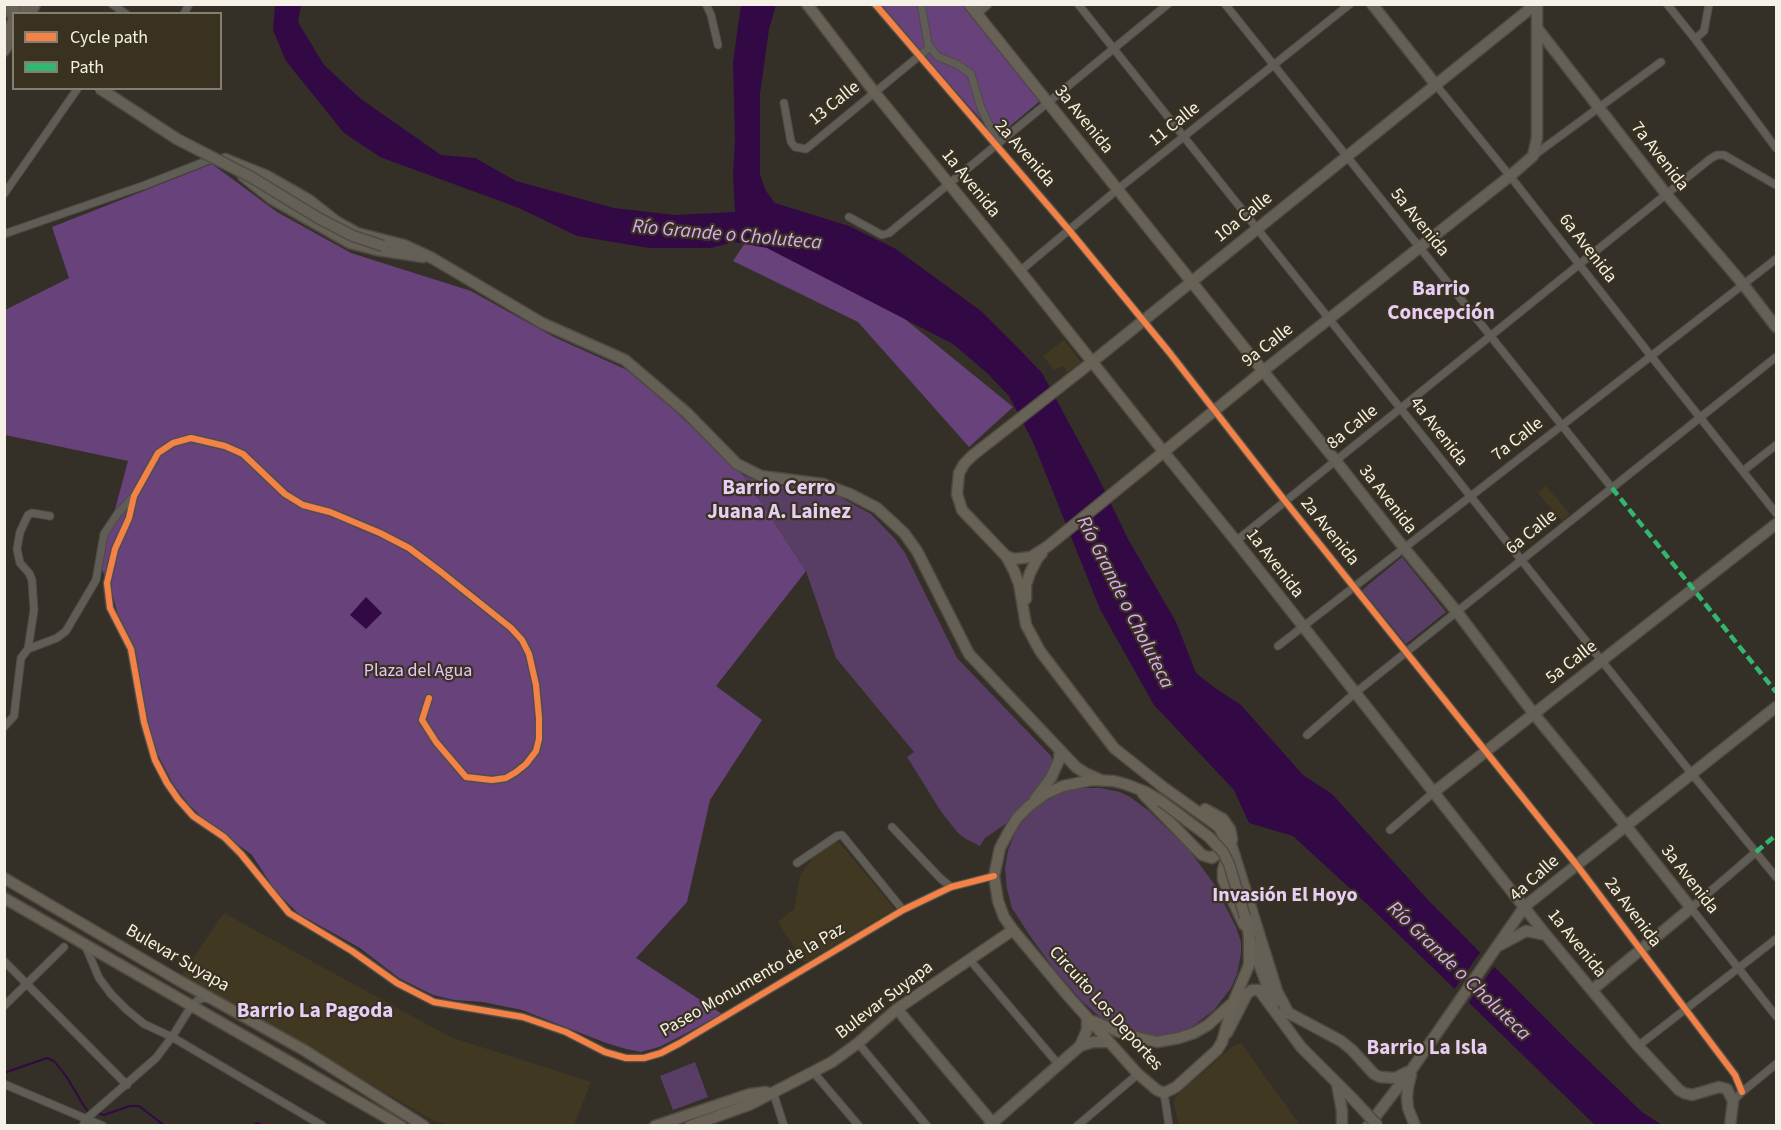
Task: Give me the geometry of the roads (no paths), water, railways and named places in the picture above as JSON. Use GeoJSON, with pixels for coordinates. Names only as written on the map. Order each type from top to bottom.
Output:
{"type":"FeatureCollection","features":[{"type":"Feature","properties":{"kind":"main road"},"geometry":{"type":"LineString","coordinates":[[4,38],[13,4]]}},
{"type":"Feature","properties":{"kind":"main road","name":"1a Avenida"},"geometry":{"type":"LineString","coordinates":[[807,4],[875,93],[1163,452]]}},
{"type":"Feature","properties":{"kind":"main road","name":"3a Avenida"},"geometry":{"type":"LineString","coordinates":[[973,9],[1263,371]]}},
{"type":"Feature","properties":{"kind":"main road","name":"10a Calle"},"geometry":{"type":"LineString","coordinates":[[1006,556],[969,518],[959,504],[957,494],[959,473],[973,455],[1092,362]]}},
{"type":"Feature","properties":{"kind":"main road","name":"9a Calle"},"geometry":{"type":"LineString","coordinates":[[1051,543],[1263,371]]}},
{"type":"Feature","properties":{"kind":"main road"},"geometry":{"type":"LineString","coordinates":[[1006,556],[1022,559],[1031,557],[1051,543]]}},
{"type":"Feature","properties":{"kind":"main road"},"geometry":{"type":"LineString","coordinates":[[1051,543],[1037,559],[1026,585],[1031,624],[1038,638],[1119,744],[1130,755],[1166,782],[1223,819],[1230,829],[1231,844],[1223,880],[1249,936]]}},
{"type":"Feature","properties":{"kind":"main road"},"geometry":{"type":"LineString","coordinates":[[1006,556],[1019,584],[1026,625],[1040,651],[1114,748],[1163,788],[1219,827],[1224,837],[1217,854],[1212,858],[1202,855],[1137,788]]}},
{"type":"Feature","properties":{"kind":"main road","name":"Circuito Los Deportes"},"geometry":{"type":"LineString","coordinates":[[1082,781],[1114,781],[1137,788],[1161,801],[1209,837],[1223,852],[1230,867],[1249,936],[1249,965],[1233,1003],[1222,1042],[1217,1050],[1176,1087],[1164,1093],[1138,1074],[1087,1018],[1013,930],[998,902],[994,876],[1000,848],[1008,832],[1017,818],[1045,794],[1082,781]]}},
{"type":"Feature","properties":{"kind":"main road","name":"Bulevar Suyapa"},"geometry":{"type":"LineString","coordinates":[[4,878],[188,986],[304,1050],[424,1125]]}},
{"type":"Feature","properties":{"kind":"main road","name":"Bulevar Suyapa"},"geometry":{"type":"LineString","coordinates":[[4,898],[401,1125]]}},
{"type":"Feature","properties":{"kind":"main road","name":"Bulevar Suyapa"},"geometry":{"type":"LineString","coordinates":[[690,1125],[749,1105],[814,1073],[858,1043],[897,1009],[1013,930]]}},
{"type":"Feature","properties":{"kind":"main road"},"geometry":{"type":"LineString","coordinates":[[1087,1018],[1124,1034],[1157,1042],[1179,1038],[1208,1025],[1233,1003]]}},
{"type":"Feature","properties":{"kind":"main road","name":"Bulevar Suyapa"},"geometry":{"type":"LineString","coordinates":[[655,1125],[750,1094],[773,1092]]}},
{"type":"Feature","properties":{"kind":"street"},"geometry":{"type":"LineString","coordinates":[[706,4],[718,45]]}},
{"type":"Feature","properties":{"kind":"street","name":"2a Avenida"},"geometry":{"type":"LineString","coordinates":[[875,4],[998,144],[1144,320],[1285,501],[1576,864],[1736,1075],[1742,1092]]}},
{"type":"Feature","properties":{"kind":"street"},"geometry":{"type":"LineString","coordinates":[[921,4],[930,47],[937,56],[958,65],[971,74],[981,108],[998,144]]}},
{"type":"Feature","properties":{"kind":"street"},"geometry":{"type":"LineString","coordinates":[[973,9],[986,4]]}},
{"type":"Feature","properties":{"kind":"street","name":"4a Avenida"},"geometry":{"type":"LineString","coordinates":[[1078,4],[1601,661],[1776,876]]}},
{"type":"Feature","properties":{"kind":"street"},"geometry":{"type":"LineString","coordinates":[[849,217],[882,235],[886,234],[1049,104],[1168,4]]}},
{"type":"Feature","properties":{"kind":"street","name":"5a Avenida"},"geometry":{"type":"LineString","coordinates":[[1225,4],[1612,488]]}},
{"type":"Feature","properties":{"kind":"street","name":"11 Calle"},"geometry":{"type":"LineString","coordinates":[[1020,271],[1118,189],[1350,4]]}},
{"type":"Feature","properties":{"kind":"street","name":"6a Avenida"},"geometry":{"type":"LineString","coordinates":[[1372,4],[1776,513]]}},
{"type":"Feature","properties":{"kind":"street"},"geometry":{"type":"LineString","coordinates":[[1533,156],[1538,138],[1536,4]]}},
{"type":"Feature","properties":{"kind":"street","name":"10a Calle"},"geometry":{"type":"LineString","coordinates":[[1092,362],[1436,85],[1522,9],[1536,4]]}},
{"type":"Feature","properties":{"kind":"street"},"geometry":{"type":"LineString","coordinates":[[1667,4],[1776,148]]}},
{"type":"Feature","properties":{"kind":"street"},"geometry":{"type":"LineString","coordinates":[[1695,39],[1704,31],[1709,4]]}},
{"type":"Feature","properties":{"kind":"street","name":"7a Avenida"},"geometry":{"type":"LineString","coordinates":[[1522,9],[1666,194],[1743,284],[1776,327]]}},
{"type":"Feature","properties":{"kind":"street","name":"13 Calle"},"geometry":{"type":"LineString","coordinates":[[784,103],[791,142],[795,147],[806,149],[930,47]]}},
{"type":"Feature","properties":{"kind":"street"},"geometry":{"type":"LineString","coordinates":[[1533,156],[1661,62]]}},
{"type":"Feature","properties":{"kind":"street"},"geometry":{"type":"LineString","coordinates":[[4,194],[77,90]]}},
{"type":"Feature","properties":{"kind":"street"},"geometry":{"type":"LineString","coordinates":[[102,90],[177,139],[251,177],[320,219],[352,236],[402,254]]}},
{"type":"Feature","properties":{"kind":"street"},"geometry":{"type":"LineString","coordinates":[[108,90],[163,127],[219,157],[267,176],[309,200],[337,222],[357,233],[404,245],[432,258],[542,323],[625,360],[687,413],[738,464],[761,476],[822,484],[850,494],[877,508],[904,533],[917,552],[969,654],[1076,767],[1102,780]]}},
{"type":"Feature","properties":{"kind":"street","name":"8a Calle"},"geometry":{"type":"LineString","coordinates":[[1236,541],[1710,159],[1724,155],[1776,184]]}},
{"type":"Feature","properties":{"kind":"street","name":"9a Calle"},"geometry":{"type":"LineString","coordinates":[[1263,371],[1533,156]]}},
{"type":"Feature","properties":{"kind":"street"},"geometry":{"type":"LineString","coordinates":[[4,234],[219,157]]}},
{"type":"Feature","properties":{"kind":"street"},"geometry":{"type":"LineString","coordinates":[[219,157],[272,199],[350,243],[377,250],[432,258]]}},
{"type":"Feature","properties":{"kind":"street","name":"7a Calle"},"geometry":{"type":"LineString","coordinates":[[1278,646],[1776,258]]}},
{"type":"Feature","properties":{"kind":"street","name":"6a Calle"},"geometry":{"type":"LineString","coordinates":[[1307,735],[1356,693],[1776,357]]}},
{"type":"Feature","properties":{"kind":"street","name":"3a Avenida"},"geometry":{"type":"LineString","coordinates":[[1263,371],[1457,612],[1534,714],[1776,1016]]}},
{"type":"Feature","properties":{"kind":"street","name":"Paseo Monumento de la Paz"},"geometry":{"type":"LineString","coordinates":[[429,698],[422,720],[436,742],[466,777],[477,780],[506,777],[526,764],[536,751],[539,739],[536,685],[529,654],[522,640],[511,628],[409,548],[330,512],[303,505],[285,494],[243,454],[225,446],[191,438],[172,443],[158,453],[134,496],[129,518],[115,549],[107,583],[110,609],[131,650],[144,722],[155,760],[178,799],[193,816],[224,837],[242,854],[289,913],[352,951],[397,983],[434,1002],[523,1017],[566,1032],[605,1052],[626,1058],[644,1058],[661,1053],[680,1043],[903,910],[951,887],[994,876]]}},
{"type":"Feature","properties":{"kind":"street"},"geometry":{"type":"LineString","coordinates":[[1743,471],[1776,445]]}},
{"type":"Feature","properties":{"kind":"street","name":"1a Avenida"},"geometry":{"type":"LineString","coordinates":[[1163,452],[1236,541],[1546,935],[1638,1046],[1679,1090],[1692,1095],[1719,1086],[1727,1089],[1732,1106]]}},
{"type":"Feature","properties":{"kind":"street"},"geometry":{"type":"LineString","coordinates":[[4,727],[14,716],[21,658],[28,650],[57,638],[66,631],[96,580],[104,534],[118,513],[134,496]]}},
{"type":"Feature","properties":{"kind":"street"},"geometry":{"type":"LineString","coordinates":[[28,650],[34,610],[32,580],[20,563],[17,549],[28,516],[32,513],[50,516]]}},
{"type":"Feature","properties":{"kind":"street","name":"5a Calle"},"geometry":{"type":"LineString","coordinates":[[1390,830],[1434,792],[1776,524]]}},
{"type":"Feature","properties":{"kind":"street","name":"4a Calle"},"geometry":{"type":"LineString","coordinates":[[1368,1125],[1412,1069],[1525,906],[1776,707]]}},
{"type":"Feature","properties":{"kind":"street"},"geometry":{"type":"LineString","coordinates":[[1029,806],[1056,769],[1060,750]]}},
{"type":"Feature","properties":{"kind":"street"},"geometry":{"type":"LineString","coordinates":[[892,827],[951,887]]}},
{"type":"Feature","properties":{"kind":"street"},"geometry":{"type":"LineString","coordinates":[[797,863],[837,836],[842,836],[903,910]]}},
{"type":"Feature","properties":{"kind":"street"},"geometry":{"type":"LineString","coordinates":[[1231,844],[1277,991],[1301,1047],[1378,1125]]}},
{"type":"Feature","properties":{"kind":"street"},"geometry":{"type":"LineString","coordinates":[[1592,990],[1756,852]]}},
{"type":"Feature","properties":{"kind":"street"},"geometry":{"type":"LineString","coordinates":[[1495,949],[1522,932],[1530,931],[1546,935]]}},
{"type":"Feature","properties":{"kind":"street"},"geometry":{"type":"LineString","coordinates":[[1249,936],[1274,1002],[1287,1016]]}},
{"type":"Feature","properties":{"kind":"street"},"geometry":{"type":"LineString","coordinates":[[1638,1046],[1776,939]]}},
{"type":"Feature","properties":{"kind":"street"},"geometry":{"type":"LineString","coordinates":[[84,944],[99,978],[111,994],[144,1024],[172,1037],[323,1125]]}},
{"type":"Feature","properties":{"kind":"street"},"geometry":{"type":"LineString","coordinates":[[4,1006],[64,947]]}},
{"type":"Feature","properties":{"kind":"street"},"geometry":{"type":"LineString","coordinates":[[970,960],[1059,1065]]}},
{"type":"Feature","properties":{"kind":"street"},"geometry":{"type":"LineString","coordinates":[[4,961],[127,1084]]}},
{"type":"Feature","properties":{"kind":"street"},"geometry":{"type":"LineString","coordinates":[[188,986],[193,998],[192,1005]]}},
{"type":"Feature","properties":{"kind":"street"},"geometry":{"type":"LineString","coordinates":[[1222,1042],[1245,997],[1256,989],[1287,1016],[1341,1041],[1380,1077],[1395,1078],[1412,1069]]}},
{"type":"Feature","properties":{"kind":"street"},"geometry":{"type":"LineString","coordinates":[[89,1117],[149,1065],[172,1037],[192,1005],[204,998],[214,1000]]}},
{"type":"Feature","properties":{"kind":"street"},"geometry":{"type":"LineString","coordinates":[[897,1009],[992,1124],[1080,1046],[1087,1030],[1087,1018]]}},
{"type":"Feature","properties":{"kind":"street"},"geometry":{"type":"LineString","coordinates":[[1080,1046],[1093,1042],[1109,1042]]}},
{"type":"Feature","properties":{"kind":"street"},"geometry":{"type":"LineString","coordinates":[[858,1043],[927,1125]]}},
{"type":"Feature","properties":{"kind":"street"},"geometry":{"type":"LineString","coordinates":[[1730,1125],[1732,1106],[1742,1092],[1776,1064]]}},
{"type":"Feature","properties":{"kind":"street"},"geometry":{"type":"LineString","coordinates":[[1412,1069],[1407,1098],[1408,1108],[1415,1125]]}},
{"type":"Feature","properties":{"kind":"street"},"geometry":{"type":"LineString","coordinates":[[814,1073],[859,1125]]}},
{"type":"Feature","properties":{"kind":"street"},"geometry":{"type":"LineString","coordinates":[[1077,1125],[1138,1074]]}},
{"type":"Feature","properties":{"kind":"street"},"geometry":{"type":"LineString","coordinates":[[4,1084],[89,1117],[103,1125]]}},
{"type":"Feature","properties":{"kind":"street"},"geometry":{"type":"LineString","coordinates":[[1337,1084],[1342,1125]]}},
{"type":"Feature","properties":{"kind":"street"},"geometry":{"type":"LineString","coordinates":[[773,1092],[784,1125]]}},
{"type":"Feature","properties":{"kind":"street"},"geometry":{"type":"LineString","coordinates":[[1164,1093],[1169,1125]]}},
{"type":"Feature","properties":{"kind":"water","name":"Río Grande o Choluteca"},"geometry":{"type":"Polygon","coordinates":[[[275,5],[301,5],[298,22],[324,65],[361,99],[441,155],[475,158],[516,181],[614,208],[675,215],[735,212],[733,62],[741,5],[776,5],[769,29],[760,94],[760,175],[766,191],[775,203],[849,226],[896,249],[981,311],[1020,350],[1042,373],[1097,475],[1128,539],[1176,622],[1196,673],[1241,705],[1303,775],[1332,794],[1429,901],[1569,1042],[1642,1112],[1662,1125],[1595,1125],[1368,905],[1293,836],[1249,823],[1234,790],[1154,705],[1100,609],[1033,442],[1009,396],[987,373],[953,344],[767,248],[734,242],[711,248],[649,248],[577,236],[519,208],[380,157],[344,133],[286,61],[273,30],[275,5]]]}},
{"type":"Feature","properties":{"kind":"water"},"geometry":{"type":"Polygon","coordinates":[[[366,597],[382,613],[366,629],[350,615],[366,597]]]}},
{"type":"Feature","properties":{"kind":"waterway"},"geometry":{"type":"LineString","coordinates":[[4,1073],[47,1058],[54,1061],[84,1106],[92,1112]]}},
{"type":"Feature","properties":{"kind":"waterway"},"geometry":{"type":"LineString","coordinates":[[97,1113],[104,1115],[130,1106],[139,1106],[165,1126]]}},
{"type":"Feature","properties":{"kind":"waterway"},"geometry":{"type":"LineString","coordinates":[[251,1126],[258,1123],[263,1126]]}},
{"type":"Feature","properties":{"kind":"district","name":"Barrio Concepción"},"geometry":{"type":"Point","coordinates":[1441,302]}},
{"type":"Feature","properties":{"kind":"district","name":"Barrio Cerro Juana A. Lainez"},"geometry":{"type":"Point","coordinates":[779,501]}},
{"type":"Feature","properties":{"kind":"district","name":"Invasión El Hoyo"},"geometry":{"type":"Point","coordinates":[1285,897]}},
{"type":"Feature","properties":{"kind":"district","name":"Barrio La Pagoda"},"geometry":{"type":"Point","coordinates":[315,1012]}},
{"type":"Feature","properties":{"kind":"district","name":"Barrio La Isla"},"geometry":{"type":"Point","coordinates":[1427,1049]}},
{"type":"Feature","properties":{"kind":"park label","name":"Plaza del Agua"},"geometry":{"type":"Point","coordinates":[418,672]}}]}
